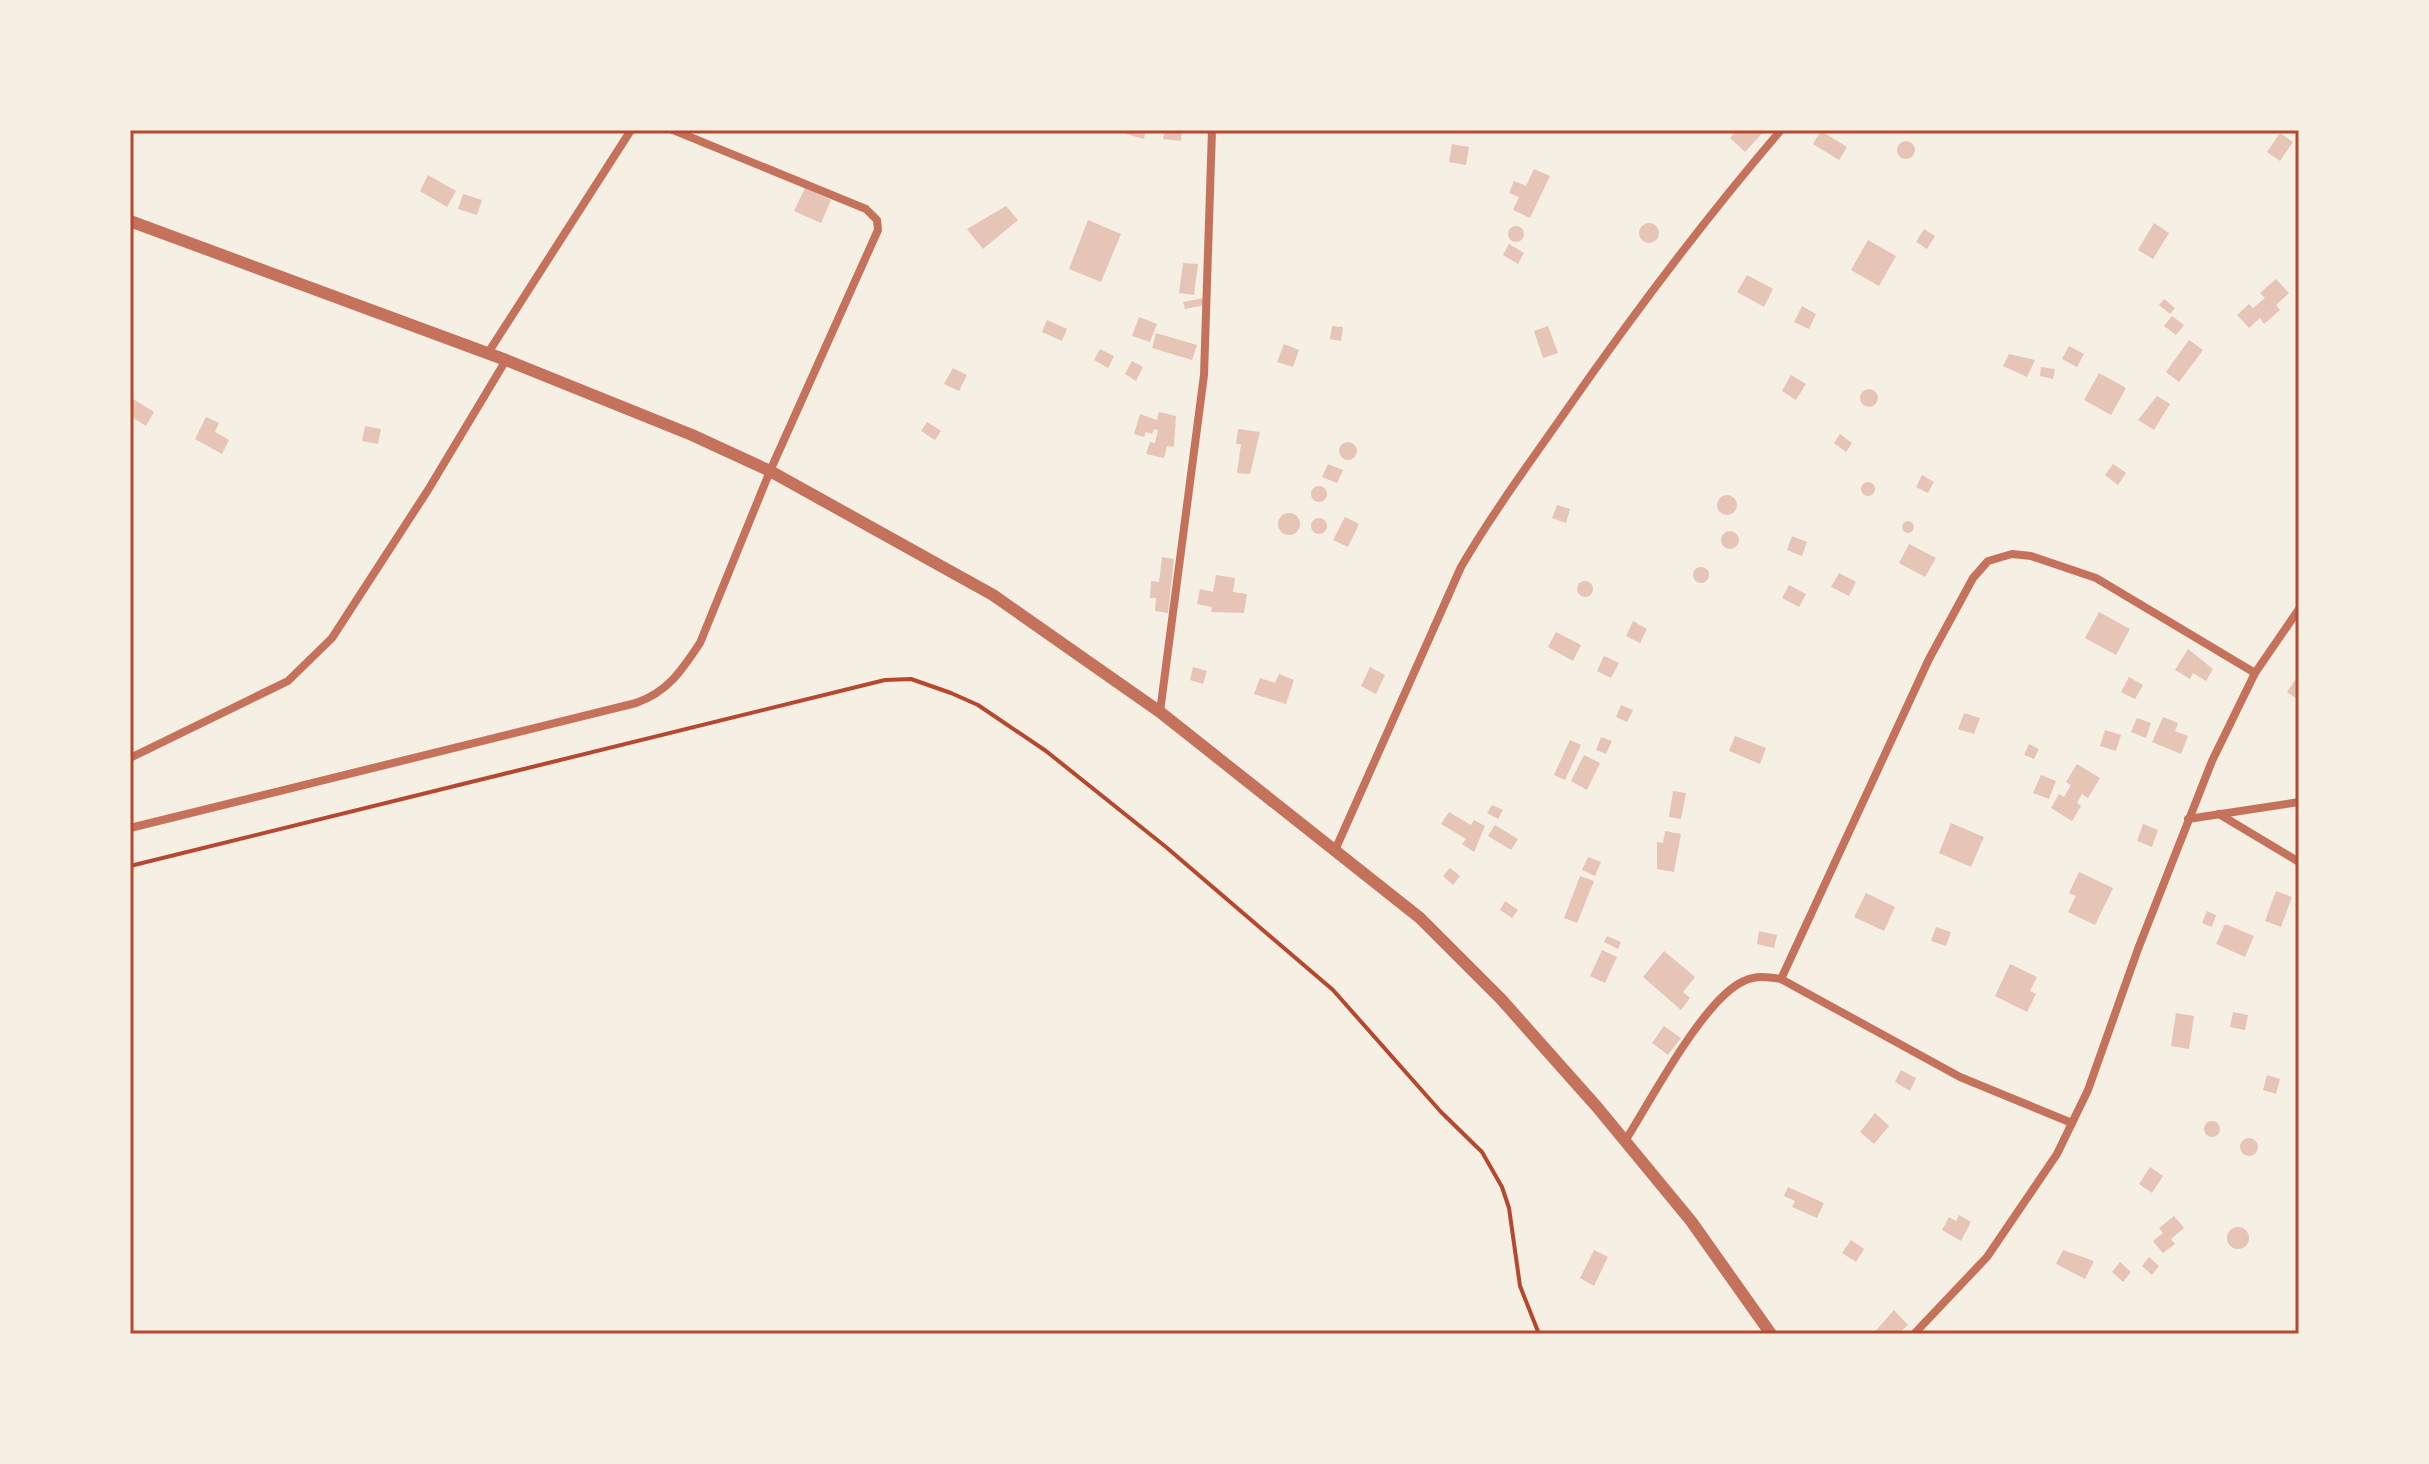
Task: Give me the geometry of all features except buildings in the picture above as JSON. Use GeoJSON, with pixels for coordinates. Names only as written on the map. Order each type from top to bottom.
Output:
{"type":"FeatureCollection","features":[{"type":"Feature","properties":{"kind":"street"},"geometry":{"type":"LineString","coordinates":[[488,353],[631,130]]}},
{"type":"Feature","properties":{"kind":"street"},"geometry":{"type":"LineString","coordinates":[[130,828],[652,698],[670,686],[700,643],[770,471],[876,239],[877,220],[866,209],[673,130]]}},
{"type":"Feature","properties":{"kind":"street"},"geometry":{"type":"LineString","coordinates":[[1160,712],[1204,375],[1212,130]]}},
{"type":"Feature","properties":{"kind":"street"},"geometry":{"type":"LineString","coordinates":[[1336,848],[1461,567],[1484,529],[1601,360],[1729,190],[1781,130]]}},
{"type":"Feature","properties":{"kind":"street"},"geometry":{"type":"LineString","coordinates":[[130,221],[506,360],[770,471],[993,595],[1160,712],[1336,848],[1420,918],[1501,999],[1625,1141],[1691,1221],[1771,1334]]}},
{"type":"Feature","properties":{"kind":"street"},"geometry":{"type":"LineString","coordinates":[[130,758],[288,681],[332,638],[428,490],[506,360]]}},
{"type":"Feature","properties":{"kind":"street"},"geometry":{"type":"LineString","coordinates":[[1781,979],[1929,659],[1973,578],[1988,561],[2012,554],[2031,556],[2096,578],[2255,673]]}},
{"type":"Feature","properties":{"kind":"street"},"geometry":{"type":"LineString","coordinates":[[1914,1334],[1987,1257],[2049,1166],[2072,1123],[2088,1090],[2188,819],[2255,673],[2299,609]]}},
{"type":"Feature","properties":{"kind":"street"},"geometry":{"type":"LineString","coordinates":[[2188,819],[2299,802]]}},
{"type":"Feature","properties":{"kind":"street"},"geometry":{"type":"LineString","coordinates":[[2219,814],[2299,862]]}},
{"type":"Feature","properties":{"kind":"street"},"geometry":{"type":"LineString","coordinates":[[1625,1141],[1718,1000],[1745,980],[1767,977],[1781,979],[1960,1077],[2072,1123]]}},
{"type":"Feature","properties":{"kind":"path"},"geometry":{"type":"LineString","coordinates":[[130,866],[885,680],[911,679],[929,683],[978,705],[1046,751],[1178,856],[1333,990],[1441,1112],[1482,1152],[1502,1187],[1509,1208],[1520,1286],[1539,1334]]}}]}
